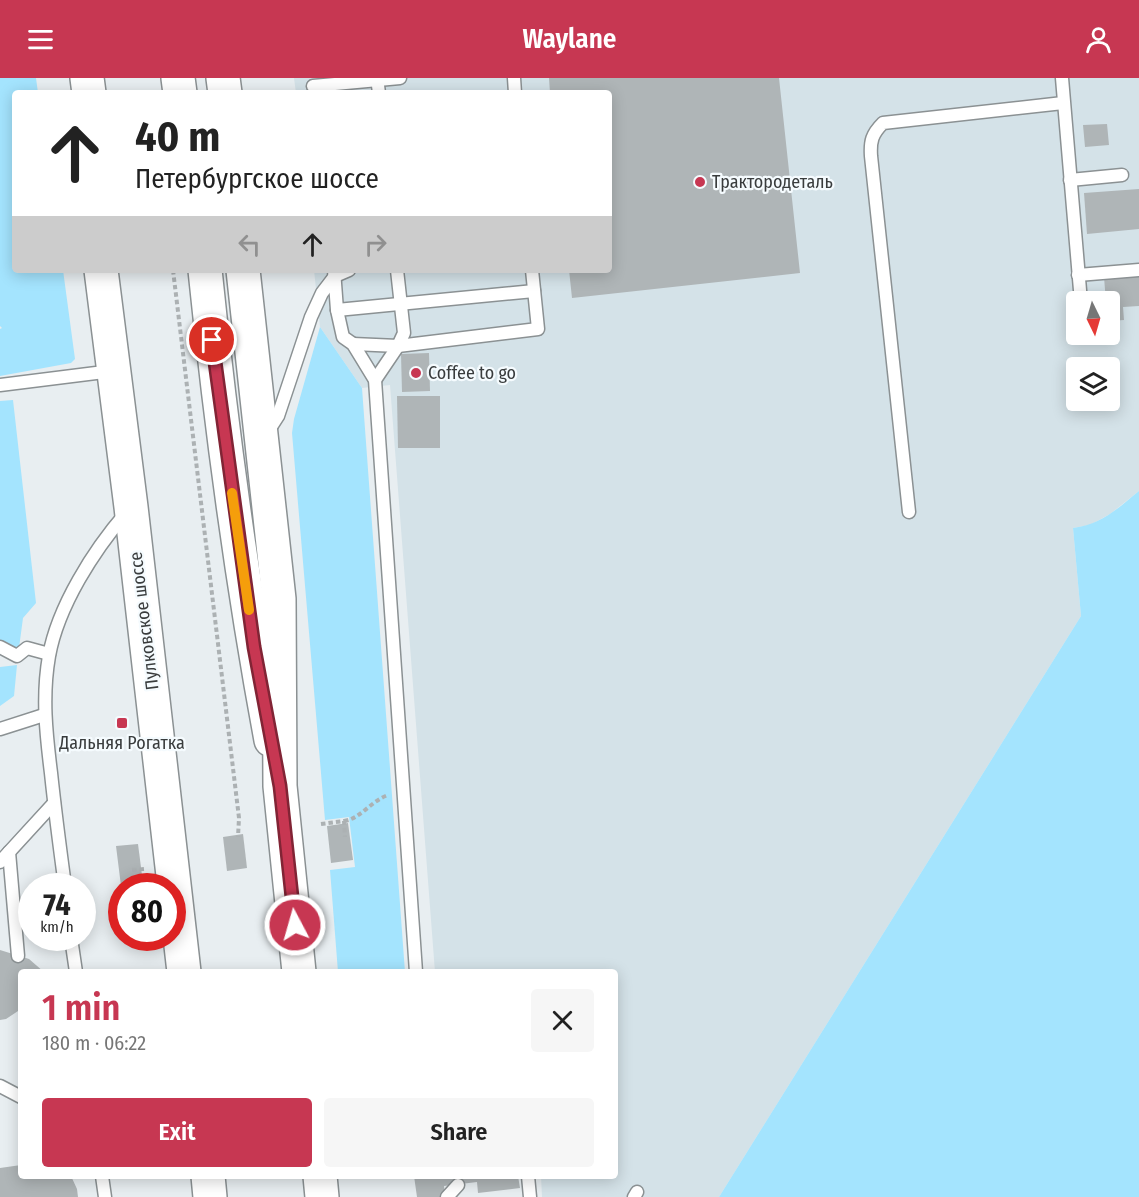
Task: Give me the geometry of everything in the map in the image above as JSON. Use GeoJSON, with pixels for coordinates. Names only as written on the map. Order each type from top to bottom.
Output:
{"type":"FeatureCollection","features":[{"type":"Feature","properties":{"kind":"main road","name":"Пулковское шоссе"},"geometry":{"type":"LineString","coordinates":[[101,273],[131,507],[184,969]]}},
{"type":"Feature","properties":{"kind":"main road"},"geometry":{"type":"LineString","coordinates":[[205,273],[214,364],[252,637],[280,786],[300,969]]}},
{"type":"Feature","properties":{"kind":"main road"},"geometry":{"type":"LineString","coordinates":[[243,273],[279,599],[280,786]]}},
{"type":"Feature","properties":{"kind":"main road"},"geometry":{"type":"LineString","coordinates":[[208,1179],[210,1197]]}},
{"type":"Feature","properties":{"kind":"main road"},"geometry":{"type":"LineString","coordinates":[[320,1179],[322,1197]]}},
{"type":"Feature","properties":{"kind":"lane"},"geometry":{"type":"LineString","coordinates":[[313,86],[400,78]]}},
{"type":"Feature","properties":{"kind":"lane"},"geometry":{"type":"LineString","coordinates":[[1062,78],[1080,291]]}},
{"type":"Feature","properties":{"kind":"lane"},"geometry":{"type":"LineString","coordinates":[[909,512],[871,156],[873,133],[883,123],[1064,104]]}},
{"type":"Feature","properties":{"kind":"lane"},"geometry":{"type":"LineString","coordinates":[[1070,180],[1122,175]]}},
{"type":"Feature","properties":{"kind":"lane"},"geometry":{"type":"LineString","coordinates":[[1078,275],[1139,270]]}},
{"type":"Feature","properties":{"kind":"lane"},"geometry":{"type":"LineString","coordinates":[[262,441],[278,416],[311,317],[334,273]]}},
{"type":"Feature","properties":{"kind":"lane"},"geometry":{"type":"LineString","coordinates":[[334,273],[337,310],[343,337],[353,344],[375,380],[416,969]]}},
{"type":"Feature","properties":{"kind":"lane"},"geometry":{"type":"LineString","coordinates":[[375,380],[404,333],[397,273]]}},
{"type":"Feature","properties":{"kind":"lane"},"geometry":{"type":"LineString","coordinates":[[353,344],[398,346],[538,329],[532,273]]}},
{"type":"Feature","properties":{"kind":"lane"},"geometry":{"type":"LineString","coordinates":[[337,310],[534,291]]}},
{"type":"Feature","properties":{"kind":"lane"},"geometry":{"type":"LineString","coordinates":[[0,386],[113,371]]}},
{"type":"Feature","properties":{"kind":"lane"},"geometry":{"type":"LineString","coordinates":[[63,873],[44,715],[50,654],[59,619],[77,586],[105,537],[131,507]]}},
{"type":"Feature","properties":{"kind":"lane"},"geometry":{"type":"LineString","coordinates":[[0,647],[17,656],[27,648],[50,654]]}},
{"type":"Feature","properties":{"kind":"lane"},"geometry":{"type":"LineString","coordinates":[[0,729],[44,715]]}},
{"type":"Feature","properties":{"kind":"lane"},"geometry":{"type":"LineString","coordinates":[[0,862],[54,803]]}},
{"type":"Feature","properties":{"kind":"lane"},"geometry":{"type":"LineString","coordinates":[[9,852],[18,956]]}},
{"type":"Feature","properties":{"kind":"lane"},"geometry":{"type":"LineString","coordinates":[[73,951],[76,969]]}},
{"type":"Feature","properties":{"kind":"lane"},"geometry":{"type":"LineString","coordinates":[[0,1086],[18,1095]]}},
{"type":"Feature","properties":{"kind":"lane"},"geometry":{"type":"LineString","coordinates":[[102,1179],[105,1197]]}},
{"type":"Feature","properties":{"kind":"lane"},"geometry":{"type":"LineString","coordinates":[[528,1179],[530,1197]]}},
{"type":"Feature","properties":{"kind":"lane"},"geometry":{"type":"LineString","coordinates":[[447,1197],[458,1185]]}},
{"type":"Feature","properties":{"kind":"path"},"geometry":{"type":"LineString","coordinates":[[172,273],[239,818],[238,837]]}},
{"type":"Feature","properties":{"kind":"path"},"geometry":{"type":"LineString","coordinates":[[321,824],[352,820],[377,799],[391,794]]}},
{"type":"Feature","properties":{"kind":"path"},"geometry":{"type":"LineString","coordinates":[[344,821],[345,837]]}},
{"type":"Feature","properties":{"kind":"path"},"geometry":{"type":"LineString","coordinates":[[132,870],[144,869]]}},
{"type":"Feature","properties":{"kind":"shaded area"},"geometry":{"type":"Polygon","coordinates":[[[0,78],[36,78],[38,90],[12,90],[12,273],[63,273],[75,359],[71,363],[0,376],[0,329],[2,328],[0,326],[0,78]]]}},
{"type":"Feature","properties":{"kind":"shaded area"},"geometry":{"type":"Polygon","coordinates":[[[294,78],[1139,78],[1139,491],[1110,514],[1090,525],[1073,528],[1081,616],[719,1197],[542,1197],[541,1179],[618,1179],[618,969],[435,969],[390,385],[362,388],[320,327],[314,273],[612,273],[612,90],[296,90],[294,78]]]}},
{"type":"Feature","properties":{"kind":"shaded area"},"geometry":{"type":"Polygon","coordinates":[[[320,327],[362,388],[405,969],[338,969],[330,870],[355,867],[349,817],[325,820],[292,433],[320,327]]]}},
{"type":"Feature","properties":{"kind":"shaded area"},"geometry":{"type":"Polygon","coordinates":[[[13,400],[36,603],[23,618],[19,648],[0,650],[0,401],[13,400]]]}},
{"type":"Feature","properties":{"kind":"shaded area"},"geometry":{"type":"Polygon","coordinates":[[[1139,491],[1139,1197],[719,1197],[1081,616],[1073,528],[1101,519],[1139,491]]]}},
{"type":"Feature","properties":{"kind":"shaded area"},"geometry":{"type":"Polygon","coordinates":[[[17,665],[14,696],[0,706],[0,667],[17,665]]]}},
{"type":"Feature","properties":{"kind":"building","name":"Трактородеталь"},"geometry":{"type":"Polygon","coordinates":[[[549,78],[779,78],[800,273],[572,298],[569,273],[612,273],[612,90],[550,90],[549,78]]]}},
{"type":"Feature","properties":{"kind":"building"},"geometry":{"type":"Polygon","coordinates":[[[1107,124],[1109,145],[1085,147],[1083,125],[1107,124]]]}},
{"type":"Feature","properties":{"kind":"building"},"geometry":{"type":"Polygon","coordinates":[[[1139,189],[1139,229],[1087,234],[1084,193],[1139,189]]]}},
{"type":"Feature","properties":{"kind":"building"},"geometry":{"type":"Polygon","coordinates":[[[1139,274],[1139,306],[1123,307],[1124,320],[1120,320],[1120,291],[1105,291],[1104,277],[1139,274]]]}},
{"type":"Feature","properties":{"kind":"building","name":"Coffee to go"},"geometry":{"type":"Polygon","coordinates":[[[429,353],[430,391],[402,392],[401,354],[429,353]]]}},
{"type":"Feature","properties":{"kind":"building"},"geometry":{"type":"Polygon","coordinates":[[[397,396],[440,396],[440,448],[398,448],[397,396]]]}},
{"type":"Feature","properties":{"kind":"building"},"geometry":{"type":"Polygon","coordinates":[[[348,823],[353,860],[331,863],[327,826],[348,823]]]}},
{"type":"Feature","properties":{"kind":"building"},"geometry":{"type":"Polygon","coordinates":[[[243,834],[247,868],[227,871],[223,837],[243,834]]]}},
{"type":"Feature","properties":{"kind":"building"},"geometry":{"type":"Polygon","coordinates":[[[138,844],[142,873],[119,873],[116,846],[138,844]]]}},
{"type":"Feature","properties":{"kind":"building"},"geometry":{"type":"Polygon","coordinates":[[[0,950],[29,959],[41,969],[18,969],[18,1011],[0,1020],[0,950]]]}},
{"type":"Feature","properties":{"kind":"building"},"geometry":{"type":"Polygon","coordinates":[[[18,1165],[18,1179],[72,1179],[78,1197],[0,1197],[0,1168],[18,1165]]]}},
{"type":"Feature","properties":{"kind":"building"},"geometry":{"type":"Polygon","coordinates":[[[414,1179],[518,1179],[520,1188],[478,1193],[477,1182],[444,1186],[445,1197],[417,1197],[414,1179]]]}},
{"type":"Feature","properties":{"kind":"slow traffic"},"geometry":{"type":"LineString","coordinates":[[232,493],[249,610]]}},
{"type":"Feature","properties":{"kind":"place","name":"Трактородеталь"},"geometry":{"type":"Point","coordinates":[700,182]}},
{"type":"Feature","properties":{"kind":"place","name":"Coffee to go"},"geometry":{"type":"Point","coordinates":[416,373]}},
{"type":"Feature","properties":{"kind":"place","name":"Дальняя Рогатка"},"geometry":{"type":"Point","coordinates":[122,723]}},
{"type":"Feature","properties":{"kind":"route"},"geometry":{"type":"LineString","coordinates":[[212,340],[254,647],[280,786],[295,925]]}}]}
